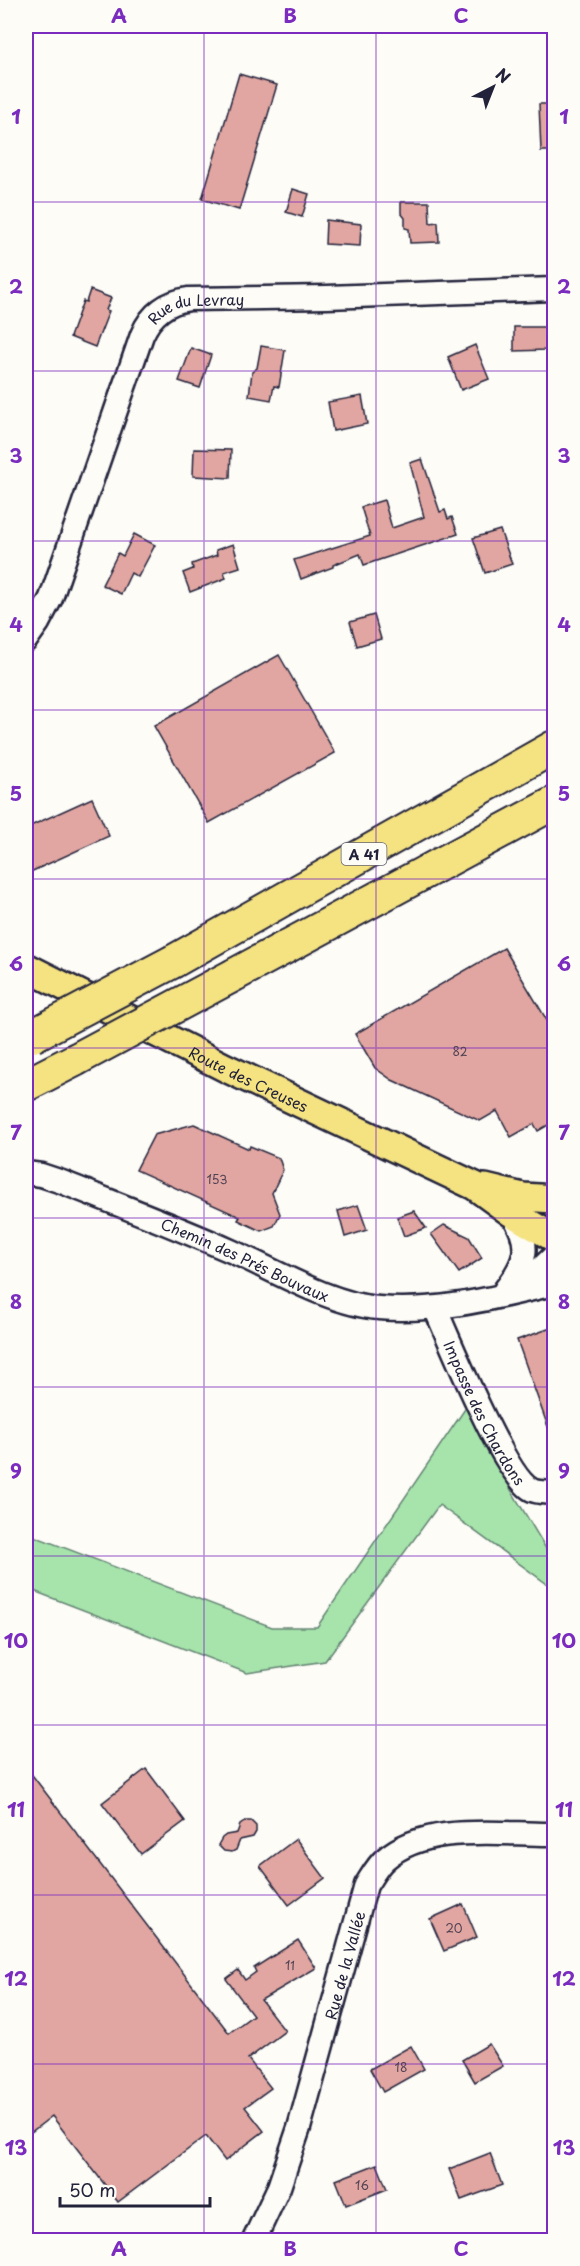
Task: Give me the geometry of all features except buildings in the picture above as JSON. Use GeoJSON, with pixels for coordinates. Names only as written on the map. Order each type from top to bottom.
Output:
{"type":"FeatureCollection","features":[{"type":"Feature","properties":{"kind":"highway","name":"A 41"},"geometry":{"type":"LineString","coordinates":[[29,1037],[174,961],[555,747]]}},
{"type":"Feature","properties":{"kind":"highway"},"geometry":{"type":"LineString","coordinates":[[26,1084],[555,803]]}},
{"type":"Feature","properties":{"kind":"main road","name":"Route des Creuses"},"geometry":{"type":"LineString","coordinates":[[26,967],[226,1068],[475,1186],[512,1213],[555,1238]]}},
{"type":"Feature","properties":{"kind":"main road","name":"Route des Creuses"},"geometry":{"type":"LineString","coordinates":[[475,1186],[524,1197],[555,1199]]}},
{"type":"Feature","properties":{"kind":"street","name":"Rue du Levray"},"geometry":{"type":"LineString","coordinates":[[26,640],[51,598],[142,334],[150,319],[162,308],[189,299],[555,290]]}},
{"type":"Feature","properties":{"kind":"street","name":"Chemin des Prés Bouvaux"},"geometry":{"type":"LineString","coordinates":[[26,1173],[41,1174],[62,1182],[220,1246],[337,1298],[363,1306],[435,1308],[470,1302]]}},
{"type":"Feature","properties":{"kind":"street"},"geometry":{"type":"LineString","coordinates":[[504,1291],[520,1270],[525,1251],[522,1228],[512,1213]]}},
{"type":"Feature","properties":{"kind":"street"},"geometry":{"type":"LineString","coordinates":[[470,1302],[504,1291],[532,1277],[555,1256]]}},
{"type":"Feature","properties":{"kind":"street"},"geometry":{"type":"LineString","coordinates":[[470,1302],[555,1284]]}},
{"type":"Feature","properties":{"kind":"street","name":"Impasse des Chardons"},"geometry":{"type":"LineString","coordinates":[[435,1308],[501,1451],[516,1476],[531,1490],[555,1493]]}},
{"type":"Feature","properties":{"kind":"street","name":"Rue de la Vallée"},"geometry":{"type":"LineString","coordinates":[[254,2241],[279,2187],[299,2128],[366,1885],[382,1861],[407,1845],[432,1836],[555,1834]]}},
{"type":"Feature","properties":{"kind":"green space"},"geometry":{"type":"Polygon","coordinates":[[[469,1403],[511,1490],[554,1562],[554,1589],[439,1505],[325,1661],[247,1673],[26,1588],[26,1533],[272,1627],[317,1627],[469,1403]]]}}]}
